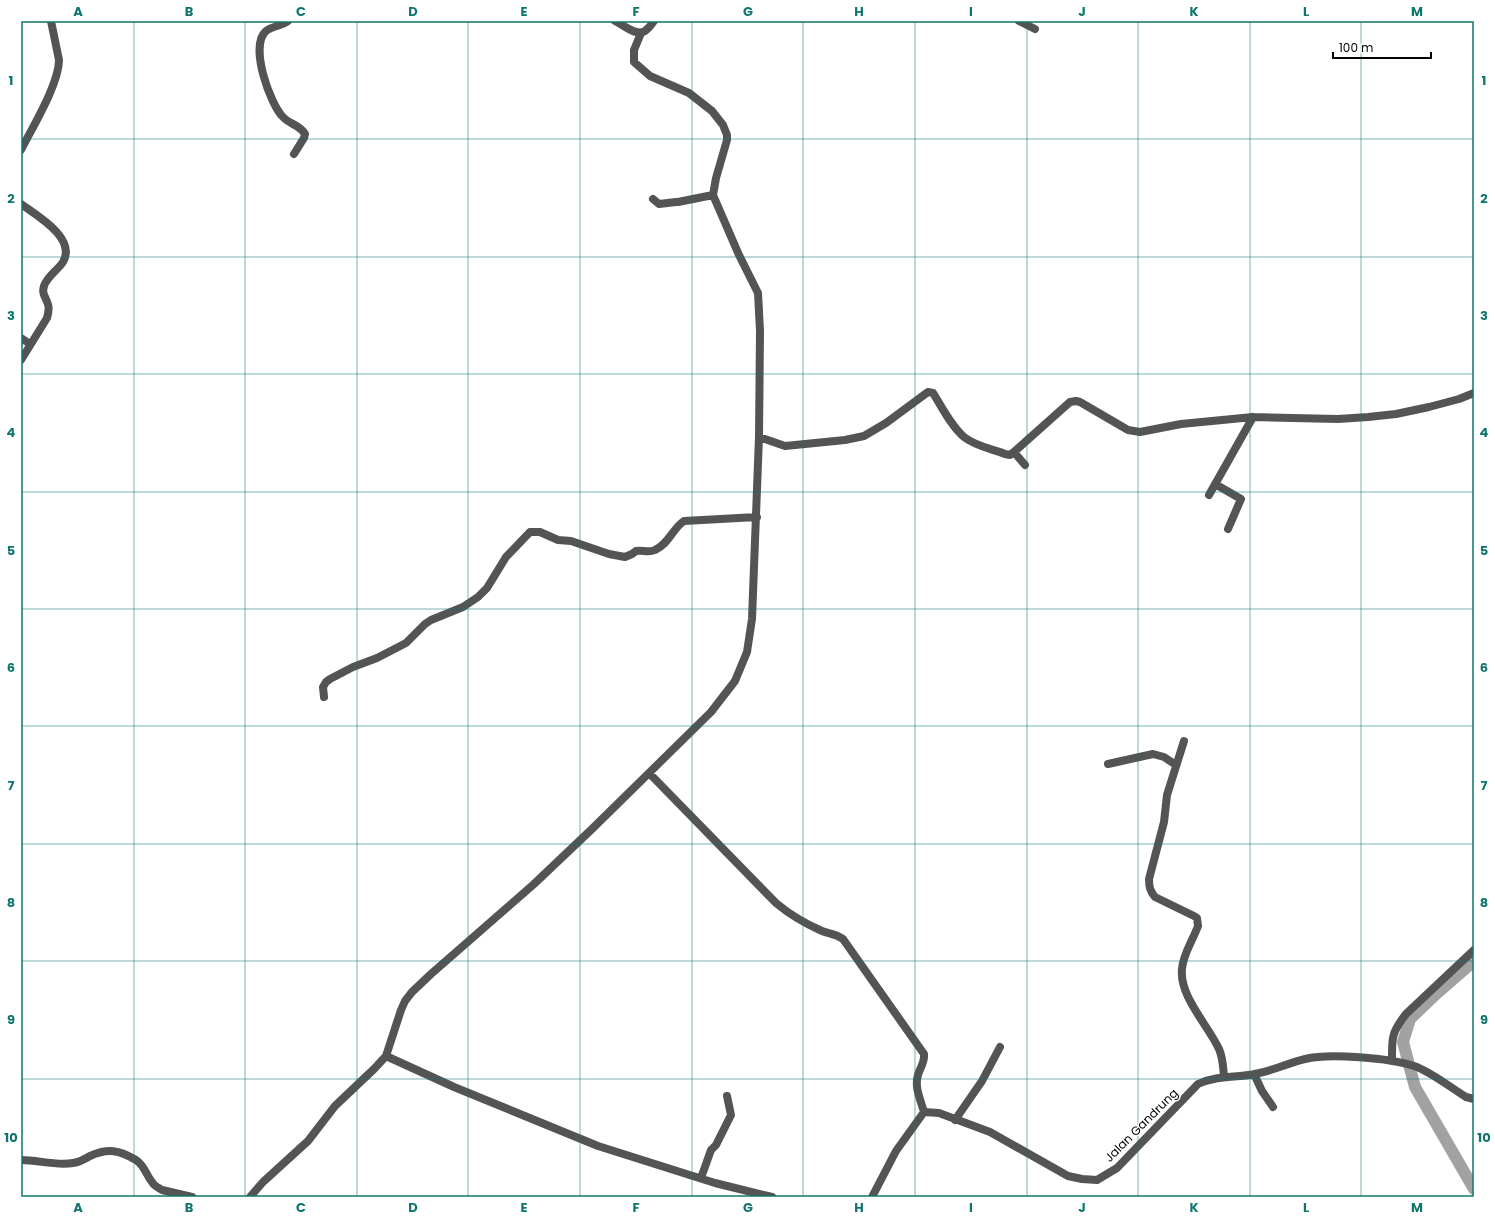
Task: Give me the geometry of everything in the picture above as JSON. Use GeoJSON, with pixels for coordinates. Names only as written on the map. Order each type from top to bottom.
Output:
{"type":"FeatureCollection","features":[{"type":"Feature","properties":{"kind":"street"},"geometry":{"type":"LineString","coordinates":[[21,150],[53,84],[59,67],[51,21]]}},
{"type":"Feature","properties":{"kind":"street"},"geometry":{"type":"LineString","coordinates":[[288,21],[266,31],[262,39],[260,55],[266,87],[275,104],[283,117],[295,124],[305,134],[294,154]]}},
{"type":"Feature","properties":{"kind":"street"},"geometry":{"type":"LineString","coordinates":[[616,21],[633,31],[641,33]]}},
{"type":"Feature","properties":{"kind":"street"},"geometry":{"type":"LineString","coordinates":[[250,1197],[263,1182],[308,1141],[335,1106],[386,1056],[401,1010],[405,1001],[412,992],[534,884],[711,712],[735,681],[747,652],[752,619],[757,517],[760,331],[758,292],[739,255],[713,195],[719,166],[727,140],[727,135],[723,125],[712,111],[689,93],[650,76],[639,68],[634,62],[633,57],[636,44],[641,33],[645,31],[654,21]]}},
{"type":"Feature","properties":{"kind":"street"},"geometry":{"type":"LineString","coordinates":[[1019,21],[1034,29]]}},
{"type":"Feature","properties":{"kind":"street"},"geometry":{"type":"LineString","coordinates":[[653,199],[659,204],[713,195]]}},
{"type":"Feature","properties":{"kind":"street"},"geometry":{"type":"LineString","coordinates":[[21,204],[54,228],[64,244],[66,252],[62,263],[45,283],[42,290],[44,297],[49,303],[50,310],[47,318],[25,341],[21,360]]}},
{"type":"Feature","properties":{"kind":"street"},"geometry":{"type":"LineString","coordinates":[[759,437],[785,446],[845,440],[864,436],[886,423],[928,392],[933,393],[958,430],[965,437],[975,443],[1005,454],[1014,452],[1070,402],[1076,401],[1134,432],[1150,431],[1181,424],[1253,417],[1272,416],[1338,419],[1396,414],[1459,399],[1474,393]]}},
{"type":"Feature","properties":{"kind":"street"},"geometry":{"type":"LineString","coordinates":[[1209,495],[1253,417]]}},
{"type":"Feature","properties":{"kind":"street"},"geometry":{"type":"LineString","coordinates":[[1014,452],[1025,465]]}},
{"type":"Feature","properties":{"kind":"street"},"geometry":{"type":"LineString","coordinates":[[1215,484],[1241,499],[1228,529]]}},
{"type":"Feature","properties":{"kind":"street"},"geometry":{"type":"LineString","coordinates":[[324,697],[323,687],[328,680],[406,643],[425,624],[463,607],[478,598],[487,588],[506,557],[530,532],[540,532],[558,540],[571,541],[609,554],[625,557],[636,551],[646,552],[655,550],[667,542],[679,525],[684,522],[757,517]]}},
{"type":"Feature","properties":{"kind":"street"},"geometry":{"type":"LineString","coordinates":[[1184,740],[1167,795],[1164,822],[1149,879],[1149,885],[1151,892],[1155,897],[1194,916],[1198,921],[1198,926],[1182,966],[1181,975],[1183,984],[1192,1003],[1211,1033],[1219,1050],[1224,1076]]}},
{"type":"Feature","properties":{"kind":"street"},"geometry":{"type":"LineString","coordinates":[[1108,764],[1153,754],[1164,757],[1176,765]]}},
{"type":"Feature","properties":{"kind":"street"},"geometry":{"type":"LineString","coordinates":[[649,773],[776,903],[787,912],[823,931],[835,934],[843,940],[924,1054],[924,1059],[917,1082],[924,1112],[896,1151],[872,1197]]}},
{"type":"Feature","properties":{"kind":"street"},"geometry":{"type":"LineString","coordinates":[[1395,1062],[1392,1038],[1397,1025],[1406,1014],[1474,950]]}},
{"type":"Feature","properties":{"kind":"street"},"geometry":{"type":"LineString","coordinates":[[955,1120],[982,1081],[1000,1047]]}},
{"type":"Feature","properties":{"kind":"street"},"geometry":{"type":"LineString","coordinates":[[386,1056],[454,1087],[598,1146],[701,1178],[772,1197]]}},
{"type":"Feature","properties":{"kind":"street","name":"Jalan Gandrung"},"geometry":{"type":"LineString","coordinates":[[924,1112],[939,1114],[990,1132],[1068,1176],[1097,1180],[1118,1168],[1198,1084],[1212,1078],[1254,1074],[1305,1059],[1321,1057],[1359,1058],[1415,1066],[1466,1097],[1474,1099]]}},
{"type":"Feature","properties":{"kind":"street"},"geometry":{"type":"LineString","coordinates":[[1254,1074],[1262,1091],[1273,1107]]}},
{"type":"Feature","properties":{"kind":"street"},"geometry":{"type":"LineString","coordinates":[[701,1178],[711,1150],[716,1145],[731,1115],[728,1096]]}},
{"type":"Feature","properties":{"kind":"street"},"geometry":{"type":"LineString","coordinates":[[21,1160],[74,1163],[82,1161],[100,1152],[111,1150],[125,1154],[139,1162],[146,1171],[151,1182],[158,1187],[192,1197]]}},
{"type":"Feature","properties":{"kind":"waterway"},"geometry":{"type":"LineString","coordinates":[[1474,961],[1410,1019],[1403,1042],[1415,1087],[1474,1189]]}}]}
